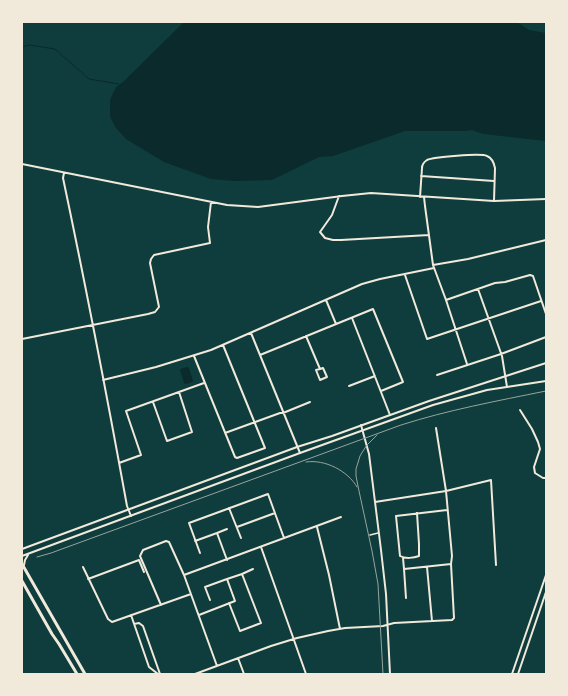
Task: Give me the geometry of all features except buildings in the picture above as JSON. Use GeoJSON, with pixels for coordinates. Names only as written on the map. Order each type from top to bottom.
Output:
{"type":"FeatureCollection","features":[{"type":"Feature","properties":{"kind":"main road"},"geometry":{"type":"LineString","coordinates":[[23,565],[84,674]]}},
{"type":"Feature","properties":{"kind":"main road"},"geometry":{"type":"LineString","coordinates":[[22,581],[77,674]]}},
{"type":"Feature","properties":{"kind":"street"},"geometry":{"type":"LineString","coordinates":[[420,197],[422,165],[428,160],[484,154],[489,156],[494,163],[494,201]]}},
{"type":"Feature","properties":{"kind":"street"},"geometry":{"type":"LineString","coordinates":[[22,164],[227,205],[258,208],[339,196],[371,193],[494,201],[546,199]]}},
{"type":"Feature","properties":{"kind":"street"},"geometry":{"type":"LineString","coordinates":[[64,173],[63,178],[93,325],[127,506],[131,516]]}},
{"type":"Feature","properties":{"kind":"street"},"geometry":{"type":"LineString","coordinates":[[421,176],[494,181]]}},
{"type":"Feature","properties":{"kind":"street"},"geometry":{"type":"LineString","coordinates":[[339,196],[332,215],[320,232],[325,238],[341,240],[429,235]]}},
{"type":"Feature","properties":{"kind":"street"},"geometry":{"type":"LineString","coordinates":[[424,197],[433,265],[467,364]]}},
{"type":"Feature","properties":{"kind":"street"},"geometry":{"type":"LineString","coordinates":[[22,339],[155,312],[159,307],[150,263],[151,259],[154,255],[210,242],[208,227],[211,202]]}},
{"type":"Feature","properties":{"kind":"street"},"geometry":{"type":"LineString","coordinates":[[433,265],[468,259],[546,240]]}},
{"type":"Feature","properties":{"kind":"street"},"geometry":{"type":"LineString","coordinates":[[103,380],[156,367],[212,350],[362,284],[434,268]]}},
{"type":"Feature","properties":{"kind":"street"},"geometry":{"type":"LineString","coordinates":[[405,274],[427,339],[541,301]]}},
{"type":"Feature","properties":{"kind":"street"},"geometry":{"type":"LineString","coordinates":[[446,300],[495,283],[505,282],[530,275],[533,276],[546,314]]}},
{"type":"Feature","properties":{"kind":"street"},"geometry":{"type":"LineString","coordinates":[[478,289],[501,354],[507,387]]}},
{"type":"Feature","properties":{"kind":"street"},"geometry":{"type":"LineString","coordinates":[[326,300],[336,324]]}},
{"type":"Feature","properties":{"kind":"street"},"geometry":{"type":"LineString","coordinates":[[260,355],[373,309],[403,382],[381,391]]}},
{"type":"Feature","properties":{"kind":"street"},"geometry":{"type":"LineString","coordinates":[[352,318],[390,415]]}},
{"type":"Feature","properties":{"kind":"street"},"geometry":{"type":"LineString","coordinates":[[251,333],[300,453]]}},
{"type":"Feature","properties":{"kind":"street"},"geometry":{"type":"LineString","coordinates":[[306,336],[320,369],[323,368],[327,377],[320,380],[316,370],[320,369]]}},
{"type":"Feature","properties":{"kind":"street"},"geometry":{"type":"LineString","coordinates":[[438,375],[546,337]]}},
{"type":"Feature","properties":{"kind":"street"},"geometry":{"type":"LineString","coordinates":[[194,356],[235,457],[237,458],[265,448],[223,345]]}},
{"type":"Feature","properties":{"kind":"street"},"geometry":{"type":"LineString","coordinates":[[22,549],[297,447],[429,401],[546,363]]}},
{"type":"Feature","properties":{"kind":"street"},"geometry":{"type":"LineString","coordinates":[[349,386],[375,376]]}},
{"type":"Feature","properties":{"kind":"street"},"geometry":{"type":"LineString","coordinates":[[22,556],[433,405],[482,392],[546,381]]}},
{"type":"Feature","properties":{"kind":"street"},"geometry":{"type":"LineString","coordinates":[[119,463],[141,455],[126,411],[204,383]]}},
{"type":"Feature","properties":{"kind":"street"},"geometry":{"type":"LineString","coordinates":[[153,402],[167,441],[192,432],[179,392]]}},
{"type":"Feature","properties":{"kind":"street"},"geometry":{"type":"LineString","coordinates":[[225,433],[310,402]]}},
{"type":"Feature","properties":{"kind":"street"},"geometry":{"type":"LineString","coordinates":[[520,410],[532,429],[540,450],[534,467],[535,474],[546,478]]}},
{"type":"Feature","properties":{"kind":"street"},"geometry":{"type":"LineString","coordinates":[[361,425],[369,454],[379,533],[386,594],[390,674]]}},
{"type":"Feature","properties":{"kind":"street"},"geometry":{"type":"LineString","coordinates":[[195,674],[293,639],[340,629],[388,625],[394,623],[452,620],[454,618],[451,564],[452,556],[446,491],[436,428]]}},
{"type":"Feature","properties":{"kind":"street"},"geometry":{"type":"LineString","coordinates":[[375,502],[446,491],[491,480],[496,565]]}},
{"type":"Feature","properties":{"kind":"street"},"geometry":{"type":"LineString","coordinates":[[200,553],[189,523],[268,494],[284,538]]}},
{"type":"Feature","properties":{"kind":"street"},"geometry":{"type":"LineString","coordinates":[[229,508],[241,538]]}},
{"type":"Feature","properties":{"kind":"street"},"geometry":{"type":"LineString","coordinates":[[406,598],[403,558],[400,556],[396,516],[447,510]]}},
{"type":"Feature","properties":{"kind":"street"},"geometry":{"type":"LineString","coordinates":[[237,527],[275,513]]}},
{"type":"Feature","properties":{"kind":"street"},"geometry":{"type":"LineString","coordinates":[[403,558],[416,557],[419,556],[420,553],[417,513]]}},
{"type":"Feature","properties":{"kind":"street"},"geometry":{"type":"LineString","coordinates":[[184,575],[341,517]]}},
{"type":"Feature","properties":{"kind":"street"},"geometry":{"type":"LineString","coordinates":[[317,526],[340,629]]}},
{"type":"Feature","properties":{"kind":"street"},"geometry":{"type":"LineString","coordinates":[[195,541],[227,529]]}},
{"type":"Feature","properties":{"kind":"street"},"geometry":{"type":"LineString","coordinates":[[217,533],[227,560]]}},
{"type":"Feature","properties":{"kind":"street"},"geometry":{"type":"LineString","coordinates":[[370,535],[379,533]]}},
{"type":"Feature","properties":{"kind":"street"},"geometry":{"type":"LineString","coordinates":[[161,605],[140,556],[143,550],[166,541],[169,542],[184,575],[217,666]]}},
{"type":"Feature","properties":{"kind":"street"},"geometry":{"type":"LineString","coordinates":[[260,548],[306,674]]}},
{"type":"Feature","properties":{"kind":"street"},"geometry":{"type":"LineString","coordinates":[[23,565],[29,554]]}},
{"type":"Feature","properties":{"kind":"street"},"geometry":{"type":"LineString","coordinates":[[88,579],[139,560],[144,572]]}},
{"type":"Feature","properties":{"kind":"street"},"geometry":{"type":"LineString","coordinates":[[404,569],[451,564]]}},
{"type":"Feature","properties":{"kind":"street"},"geometry":{"type":"LineString","coordinates":[[83,567],[108,619],[112,622],[191,594]]}},
{"type":"Feature","properties":{"kind":"street"},"geometry":{"type":"LineString","coordinates":[[427,567],[432,621]]}},
{"type":"Feature","properties":{"kind":"street"},"geometry":{"type":"LineString","coordinates":[[210,600],[205,588],[253,570]]}},
{"type":"Feature","properties":{"kind":"street"},"geometry":{"type":"LineString","coordinates":[[230,603],[240,631],[261,624],[242,574]]}},
{"type":"Feature","properties":{"kind":"street"},"geometry":{"type":"LineString","coordinates":[[512,674],[546,575]]}},
{"type":"Feature","properties":{"kind":"street"},"geometry":{"type":"LineString","coordinates":[[199,615],[235,601],[227,579]]}},
{"type":"Feature","properties":{"kind":"street"},"geometry":{"type":"LineString","coordinates":[[518,674],[546,592]]}},
{"type":"Feature","properties":{"kind":"street"},"geometry":{"type":"LineString","coordinates":[[131,615],[149,667],[159,674]]}},
{"type":"Feature","properties":{"kind":"street"},"geometry":{"type":"LineString","coordinates":[[134,624],[139,623],[143,626],[159,674]]}},
{"type":"Feature","properties":{"kind":"street"},"geometry":{"type":"LineString","coordinates":[[238,658],[244,674]]}},
{"type":"Feature","properties":{"kind":"water"},"geometry":{"type":"Polygon","coordinates":[[[184,22],[517,22],[529,30],[546,33],[546,141],[483,134],[472,130],[405,131],[333,156],[319,157],[272,180],[234,181],[211,179],[164,162],[126,139],[116,128],[110,117],[110,100],[116,87],[123,82],[184,22]]]}},
{"type":"Feature","properties":{"kind":"water"},"geometry":{"type":"Polygon","coordinates":[[[187,367],[189,368],[193,381],[186,384],[184,383],[180,369],[187,367]]]}},
{"type":"Feature","properties":{"kind":"waterway"},"geometry":{"type":"LineString","coordinates":[[22,47],[29,45],[55,49],[89,79],[119,84]]}},
{"type":"Feature","properties":{"kind":"tram line"},"geometry":{"type":"LineString","coordinates":[[37,557],[401,425],[455,410],[546,391]]}},
{"type":"Feature","properties":{"kind":"tram line"},"geometry":{"type":"LineString","coordinates":[[377,435],[367,445],[360,456],[356,469],[356,476],[378,584],[383,674]]}},
{"type":"Feature","properties":{"kind":"tram line"},"geometry":{"type":"LineString","coordinates":[[306,462],[321,462],[335,467],[348,476],[357,487]]}}]}
